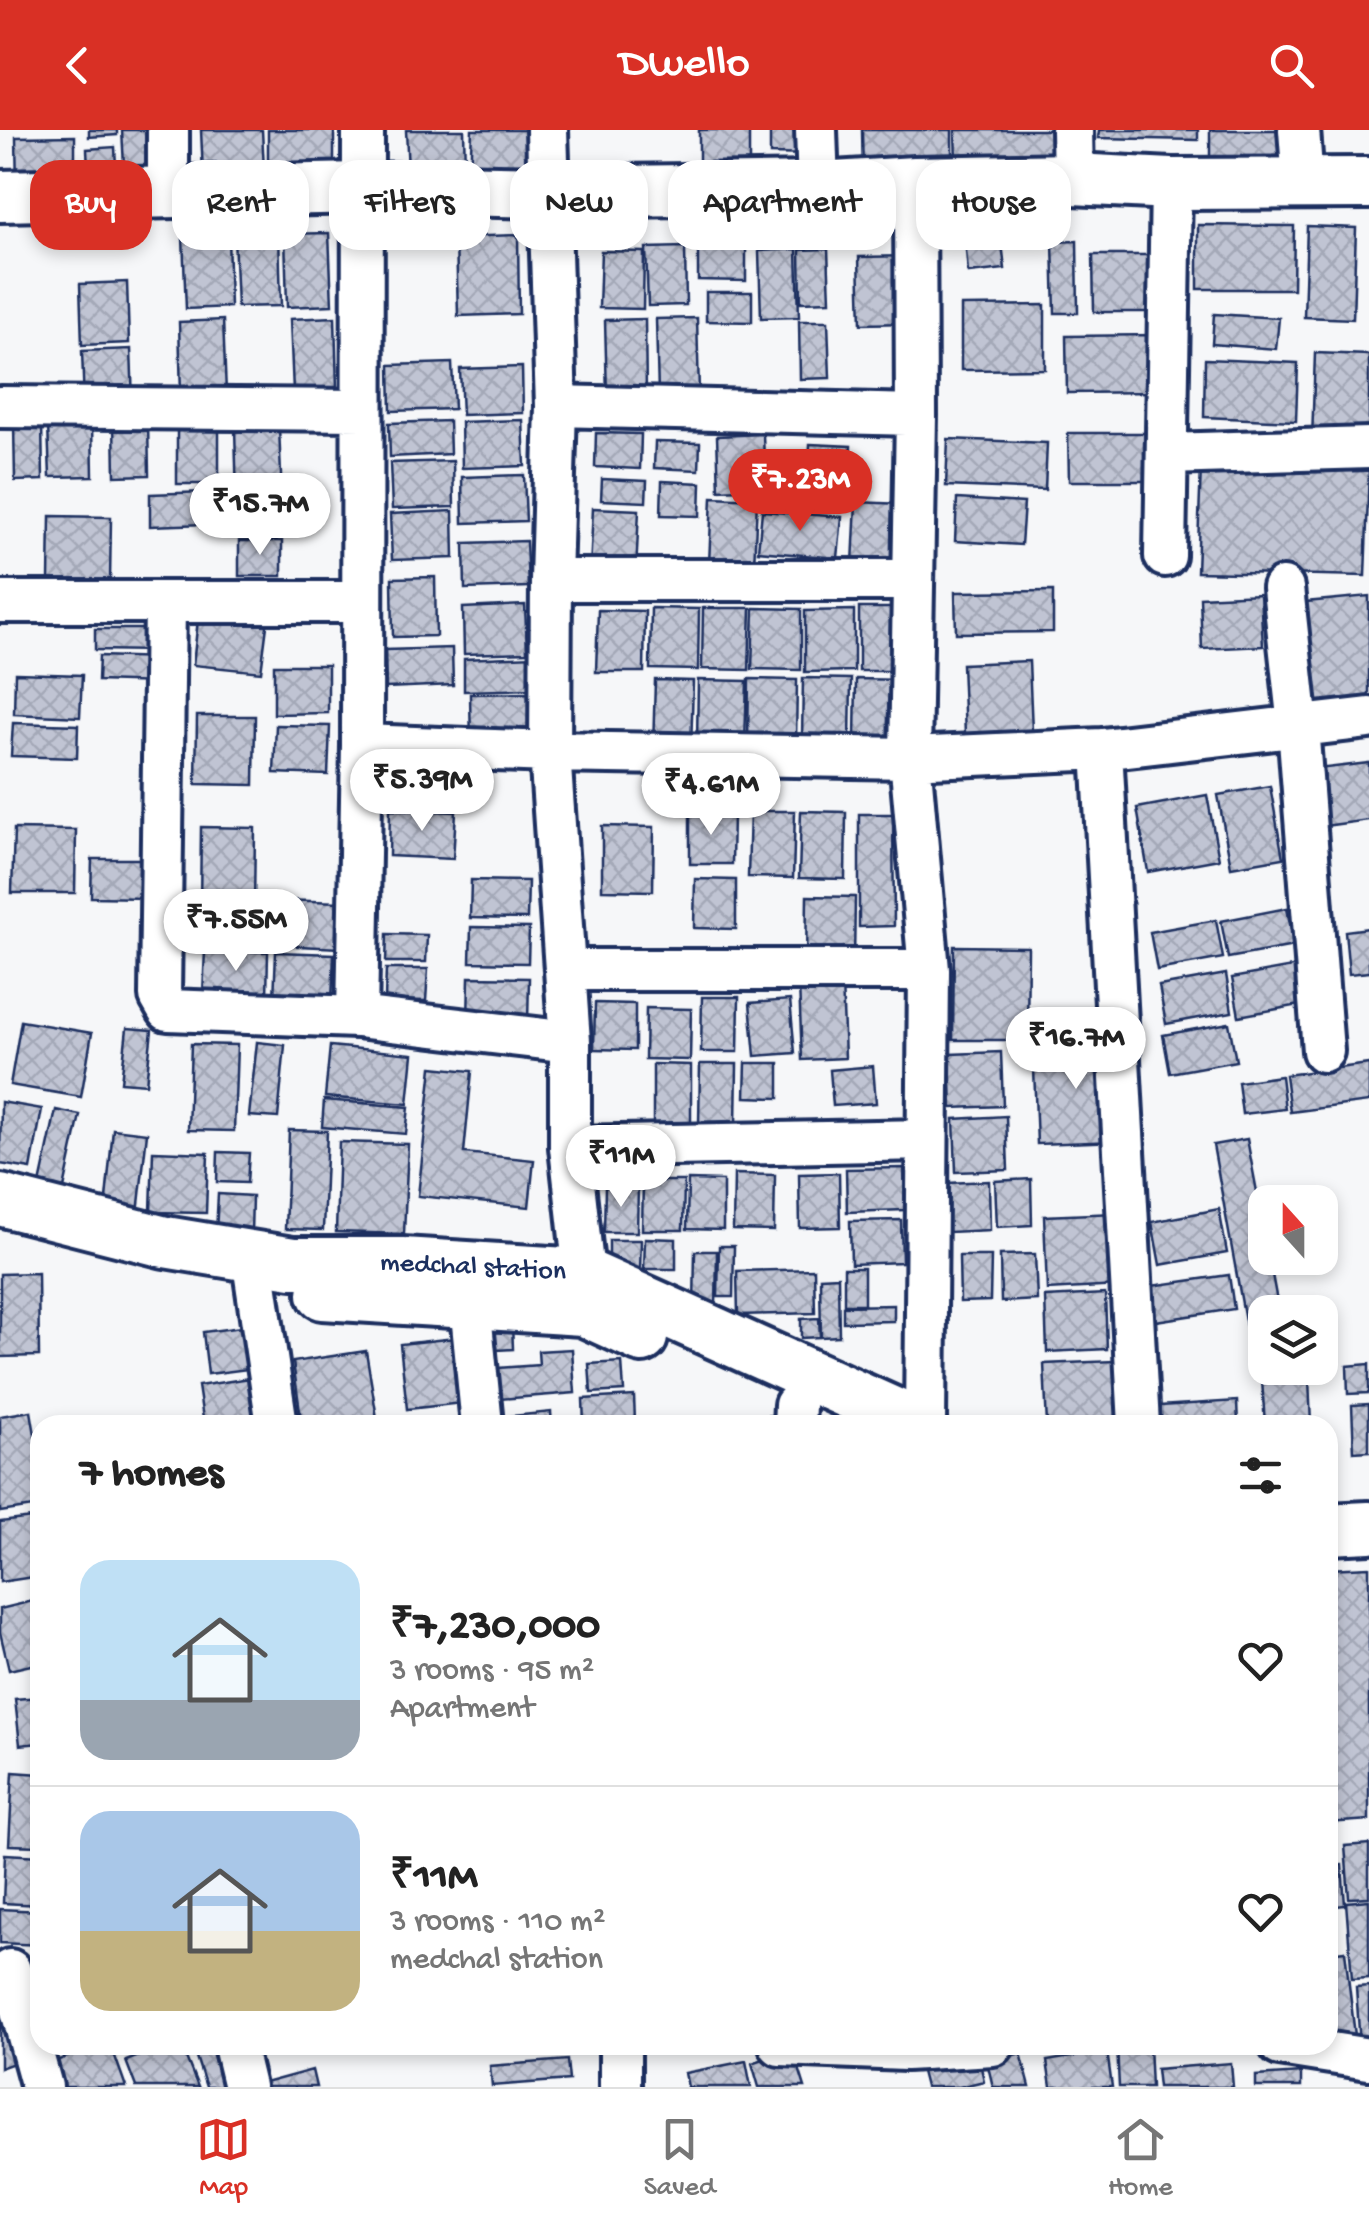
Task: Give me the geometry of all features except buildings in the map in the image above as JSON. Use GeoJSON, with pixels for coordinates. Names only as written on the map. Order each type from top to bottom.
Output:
{"type":"FeatureCollection","features":[{"type":"Feature","properties":{"kind":"street"},"geometry":{"type":"LineString","coordinates":[[168,130],[168,193]]}},
{"type":"Feature","properties":{"kind":"street"},"geometry":{"type":"LineString","coordinates":[[362,160],[363,130]]}},
{"type":"Feature","properties":{"kind":"street"},"geometry":{"type":"LineString","coordinates":[[547,130],[547,160]]}},
{"type":"Feature","properties":{"kind":"street"},"geometry":{"type":"LineString","coordinates":[[816,130],[817,160]]}},
{"type":"Feature","properties":{"kind":"street"},"geometry":{"type":"LineString","coordinates":[[1299,130],[1303,182]]}},
{"type":"Feature","properties":{"kind":"street"},"geometry":{"type":"LineString","coordinates":[[896,183],[1072,154],[1171,184],[1369,184]]}},
{"type":"Feature","properties":{"kind":"street"},"geometry":{"type":"LineString","coordinates":[[914,182],[916,415],[910,758],[929,970],[923,1415]]}},
{"type":"Feature","properties":{"kind":"street"},"geometry":{"type":"LineString","coordinates":[[1165,556],[1171,184]]}},
{"type":"Feature","properties":{"kind":"street"},"geometry":{"type":"LineString","coordinates":[[0,196],[329,189]]}},
{"type":"Feature","properties":{"kind":"street"},"geometry":{"type":"LineString","coordinates":[[357,1017],[362,745],[362,250]]}},
{"type":"Feature","properties":{"kind":"street"},"geometry":{"type":"LineString","coordinates":[[550,250],[556,406],[550,752],[570,1042],[570,1147],[584,1274]]}},
{"type":"Feature","properties":{"kind":"street"},"geometry":{"type":"LineString","coordinates":[[556,406],[916,415]]}},
{"type":"Feature","properties":{"kind":"street"},"geometry":{"type":"LineString","coordinates":[[0,407],[362,410]]}},
{"type":"Feature","properties":{"kind":"street"},"geometry":{"type":"LineString","coordinates":[[1167,454],[1369,448]]}},
{"type":"Feature","properties":{"kind":"street"},"geometry":{"type":"LineString","coordinates":[[551,580],[913,580]]}},
{"type":"Feature","properties":{"kind":"street"},"geometry":{"type":"LineString","coordinates":[[1283,588],[1298,726],[1322,1050]]}},
{"type":"Feature","properties":{"kind":"street"},"geometry":{"type":"LineString","coordinates":[[0,602],[361,602]]}},
{"type":"Feature","properties":{"kind":"street"},"geometry":{"type":"LineString","coordinates":[[165,602],[160,996],[168,1010],[357,1017],[570,1042]]}},
{"type":"Feature","properties":{"kind":"street"},"geometry":{"type":"LineString","coordinates":[[362,745],[910,758],[1102,749],[1369,718]]}},
{"type":"Feature","properties":{"kind":"street"},"geometry":{"type":"LineString","coordinates":[[1102,749],[1137,1415]]}},
{"type":"Feature","properties":{"kind":"street"},"geometry":{"type":"LineString","coordinates":[[565,970],[929,970]]}},
{"type":"Feature","properties":{"kind":"street"},"geometry":{"type":"LineString","coordinates":[[570,1147],[926,1140]]}},
{"type":"Feature","properties":{"kind":"street","name":"medchal station"},"geometry":{"type":"LineString","coordinates":[[0,1200],[165,1242],[254,1273],[292,1263],[402,1263],[584,1274],[901,1415]]}},
{"type":"Feature","properties":{"kind":"street","name":"medchal station"},"geometry":{"type":"LineString","coordinates":[[0,1234],[470,1304],[582,1310],[795,1415]]}},
{"type":"Feature","properties":{"kind":"street"},"geometry":{"type":"LineString","coordinates":[[254,1273],[275,1415]]}},
{"type":"Feature","properties":{"kind":"street"},"geometry":{"type":"LineString","coordinates":[[470,1304],[481,1415]]}},
{"type":"Feature","properties":{"kind":"street"},"geometry":{"type":"LineString","coordinates":[[1338,1496],[1369,1494]]}},
{"type":"Feature","properties":{"kind":"street"},"geometry":{"type":"LineString","coordinates":[[1338,1529],[1369,1528]]}},
{"type":"Feature","properties":{"kind":"street"},"geometry":{"type":"LineString","coordinates":[[17,1972],[30,2032]]}},
{"type":"Feature","properties":{"kind":"street"},"geometry":{"type":"LineString","coordinates":[[1338,2054],[1369,2059]]}},
{"type":"Feature","properties":{"kind":"street"},"geometry":{"type":"LineString","coordinates":[[35,2055],[42,2087]]}},
{"type":"Feature","properties":{"kind":"street"},"geometry":{"type":"LineString","coordinates":[[236,2055],[244,2087]]}},
{"type":"Feature","properties":{"kind":"street"},"geometry":{"type":"LineString","coordinates":[[620,2055],[620,2087]]}}]}
